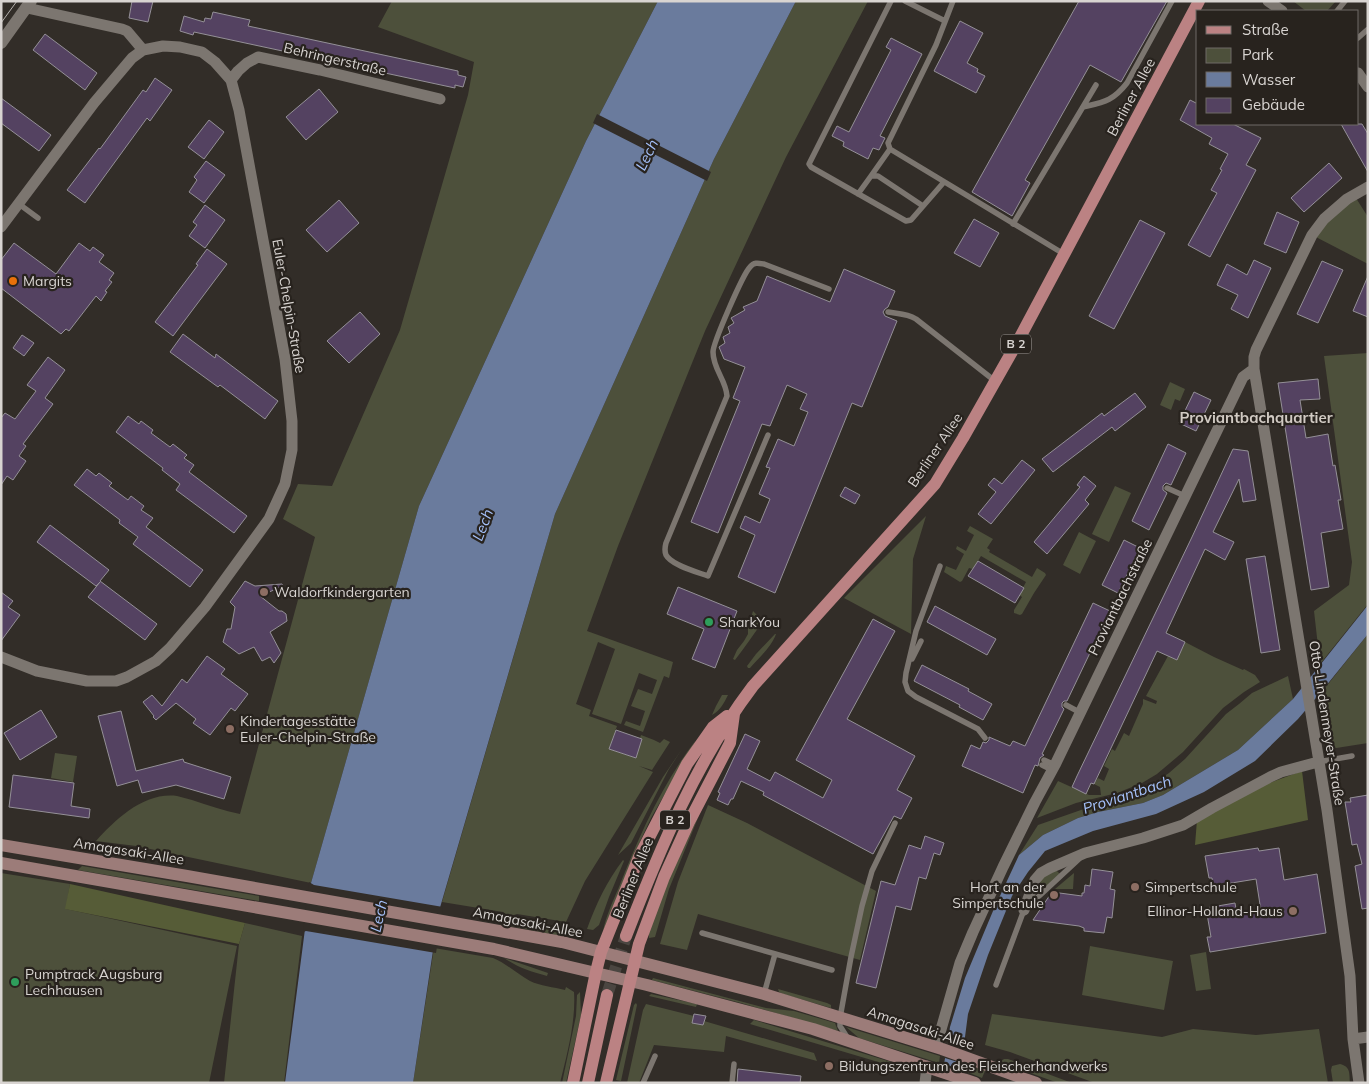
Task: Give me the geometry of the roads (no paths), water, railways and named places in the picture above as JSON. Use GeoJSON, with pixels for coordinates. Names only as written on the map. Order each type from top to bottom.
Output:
{"type":"FeatureCollection","features":[{"type":"Feature","properties":{"kind":"main road","name":"Berliner Allee"},"geometry":{"type":"LineString","coordinates":[[626,936],[657,856],[706,757],[735,709],[753,686],[934,484],[996,382],[1199,1]]}},
{"type":"Feature","properties":{"kind":"main road"},"geometry":{"type":"LineString","coordinates":[[573,1083],[601,952],[639,857],[687,764],[713,727],[735,709]]}},
{"type":"Feature","properties":{"kind":"main road"},"geometry":{"type":"LineString","coordinates":[[606,1083],[638,944],[664,877],[689,822],[730,743],[735,709]]}},
{"type":"Feature","properties":{"kind":"main road","name":"Amagasaki-Allee"},"geometry":{"type":"LineString","coordinates":[[1,845],[562,942],[764,994],[939,1048],[1036,1083]]}},
{"type":"Feature","properties":{"kind":"main road"},"geometry":{"type":"LineString","coordinates":[[1,863],[494,949],[596,972],[813,1029],[970,1081]]}},
{"type":"Feature","properties":{"kind":"main road"},"geometry":{"type":"LineString","coordinates":[[588,1083],[607,995]]}},
{"type":"Feature","properties":{"kind":"street"},"geometry":{"type":"LineString","coordinates":[[1268,1],[1281,10]]}},
{"type":"Feature","properties":{"kind":"street"},"geometry":{"type":"LineString","coordinates":[[1,43],[29,4],[127,31],[143,50],[132,58],[94,103],[1,227]]}},
{"type":"Feature","properties":{"kind":"street","name":"Euler-Chelpin-Straße"},"geometry":{"type":"LineString","coordinates":[[1,657],[37,671],[87,681],[116,680],[127,677],[152,664],[170,648],[205,607],[269,520],[285,484],[292,450],[292,421],[285,359],[239,110],[231,80],[215,62],[202,52],[180,47],[163,46],[143,50]]}},
{"type":"Feature","properties":{"kind":"street","name":"Behringerstraße"},"geometry":{"type":"LineString","coordinates":[[231,80],[247,63],[258,58],[320,70],[440,99]]}},
{"type":"Feature","properties":{"kind":"street"},"geometry":{"type":"LineString","coordinates":[[1359,74],[1368,87]]}},
{"type":"Feature","properties":{"kind":"street"},"geometry":{"type":"LineString","coordinates":[[1254,369],[1256,350],[1312,235],[1324,219],[1347,199],[1368,187]]}},
{"type":"Feature","properties":{"kind":"street","name":"Proviantbachstraße"},"geometry":{"type":"LineString","coordinates":[[939,1048],[952,988],[970,940],[1003,867],[1081,713],[1243,377],[1254,369]]}},
{"type":"Feature","properties":{"kind":"street","name":"Otto-Lindenmeyer-Straße"},"geometry":{"type":"LineString","coordinates":[[1254,369],[1326,810],[1350,976],[1353,1039],[1359,1083]]}},
{"type":"Feature","properties":{"kind":"street"},"geometry":{"type":"LineString","coordinates":[[1024,910],[1036,880],[1041,874],[1055,865],[1085,853],[1143,838],[1182,825],[1270,777],[1318,762]]}},
{"type":"Feature","properties":{"kind":"street"},"geometry":{"type":"LineString","coordinates":[[1353,1039],[1368,1036]]}},
{"type":"Feature","properties":{"kind":"street"},"geometry":{"type":"LineString","coordinates":[[925,1083],[932,1068]]}},
{"type":"Feature","properties":{"kind":"lane"},"geometry":{"type":"LineString","coordinates":[[891,1],[809,164],[811,167],[906,221],[911,220],[944,182]]}},
{"type":"Feature","properties":{"kind":"lane"},"geometry":{"type":"LineString","coordinates":[[905,1],[945,22]]}},
{"type":"Feature","properties":{"kind":"lane"},"geometry":{"type":"LineString","coordinates":[[953,1],[936,45],[890,136],[888,143],[890,149],[1064,254]]}},
{"type":"Feature","properties":{"kind":"lane"},"geometry":{"type":"LineString","coordinates":[[1083,107],[1105,102],[1115,97],[1127,83],[1172,1]]}},
{"type":"Feature","properties":{"kind":"lane"},"geometry":{"type":"LineString","coordinates":[[1013,224],[1096,85]]}},
{"type":"Feature","properties":{"kind":"lane"},"geometry":{"type":"LineString","coordinates":[[858,194],[890,149]]}},
{"type":"Feature","properties":{"kind":"lane"},"geometry":{"type":"LineString","coordinates":[[871,176],[878,176],[923,206]]}},
{"type":"Feature","properties":{"kind":"lane"},"geometry":{"type":"LineString","coordinates":[[19,204],[38,218]]}},
{"type":"Feature","properties":{"kind":"lane"},"geometry":{"type":"LineString","coordinates":[[768,435],[708,576],[672,562],[665,550],[666,543],[727,396],[726,388],[713,360],[714,346],[741,282],[750,266],[756,263],[764,264],[829,289]]}},
{"type":"Feature","properties":{"kind":"lane"},"geometry":{"type":"LineString","coordinates":[[888,312],[902,313],[916,319],[996,382]]}},
{"type":"Feature","properties":{"kind":"lane"},"geometry":{"type":"LineString","coordinates":[[1167,488],[1185,496]]}},
{"type":"Feature","properties":{"kind":"lane"},"geometry":{"type":"LineString","coordinates":[[940,566],[916,631],[905,682],[908,691],[916,697],[978,729],[986,738]]}},
{"type":"Feature","properties":{"kind":"lane"},"geometry":{"type":"LineString","coordinates":[[907,668],[921,641]]}},
{"type":"Feature","properties":{"kind":"lane"},"geometry":{"type":"LineString","coordinates":[[1066,705],[1081,713]]}},
{"type":"Feature","properties":{"kind":"lane"},"geometry":{"type":"LineString","coordinates":[[1318,762],[1352,756]]}},
{"type":"Feature","properties":{"kind":"lane"},"geometry":{"type":"LineString","coordinates":[[1043,762],[1054,768]]}},
{"type":"Feature","properties":{"kind":"lane"},"geometry":{"type":"LineString","coordinates":[[853,1042],[842,1031],[839,1024],[851,957],[872,871],[895,823]]}},
{"type":"Feature","properties":{"kind":"lane"},"geometry":{"type":"LineString","coordinates":[[996,985],[1024,910]]}},
{"type":"Feature","properties":{"kind":"lane"},"geometry":{"type":"LineString","coordinates":[[702,933],[832,970]]}},
{"type":"Feature","properties":{"kind":"lane"},"geometry":{"type":"LineString","coordinates":[[764,994],[775,954]]}},
{"type":"Feature","properties":{"kind":"lane"},"geometry":{"type":"LineString","coordinates":[[643,1083],[655,1056]]}},
{"type":"Feature","properties":{"kind":"lane"},"geometry":{"type":"LineString","coordinates":[[732,1083],[734,1064]]}},
{"type":"Feature","properties":{"kind":"water","name":"Lech"},"geometry":{"type":"Polygon","coordinates":[[[658,1],[796,1],[714,159],[555,514],[439,911],[413,1083],[285,1083],[311,883],[419,506],[586,141],[658,1]]]}},
{"type":"Feature","properties":{"kind":"water"},"geometry":{"type":"Polygon","coordinates":[[[1368,605],[1368,634],[1298,719],[1255,761],[1204,792],[1156,814],[1093,831],[1045,851],[1012,896],[988,955],[968,1014],[959,1083],[941,1083],[950,1027],[965,978],[1019,855],[1043,835],[1078,818],[1143,803],[1163,795],[1238,750],[1293,699],[1368,605]]]}},
{"type":"Feature","properties":{"kind":"tunnel"},"geometry":{"type":"LineString","coordinates":[[607,995],[626,936]]}},
{"type":"Feature","properties":{"kind":"tram line"},"geometry":{"type":"LineString","coordinates":[[1,23],[17,1]]}},
{"type":"Feature","properties":{"kind":"place","name":"Margits"},"geometry":{"type":"Point","coordinates":[13,281]}},
{"type":"Feature","properties":{"kind":"place","name":"Waldorfkindergarten"},"geometry":{"type":"Point","coordinates":[264,592]}},
{"type":"Feature","properties":{"kind":"place","name":"SharkYou"},"geometry":{"type":"Point","coordinates":[709,622]}},
{"type":"Feature","properties":{"kind":"place","name":"Kindertagesstätte Euler-Chelpin-Straße"},"geometry":{"type":"Point","coordinates":[230,729]}},
{"type":"Feature","properties":{"kind":"place","name":"Simpertschule"},"geometry":{"type":"Point","coordinates":[1135,887]}},
{"type":"Feature","properties":{"kind":"place","name":"Hort an der Simpertschule"},"geometry":{"type":"Point","coordinates":[1054,895]}},
{"type":"Feature","properties":{"kind":"place","name":"Ellinor-Holland-Haus"},"geometry":{"type":"Point","coordinates":[1293,911]}},
{"type":"Feature","properties":{"kind":"place","name":"Pumptrack Augsburg Lechhausen"},"geometry":{"type":"Point","coordinates":[15,982]}},
{"type":"Feature","properties":{"kind":"place","name":"Bildungszentrum des Fleischerhandwerks"},"geometry":{"type":"Point","coordinates":[829,1066]}},
{"type":"Feature","properties":{"kind":"district","name":"Proviantbachquartier"},"geometry":{"type":"Point","coordinates":[1256,418]}},
{"type":"Feature","properties":{"kind":"water label","name":"Proviantbach"},"geometry":{"type":"Point","coordinates":[1127,795]}}]}
